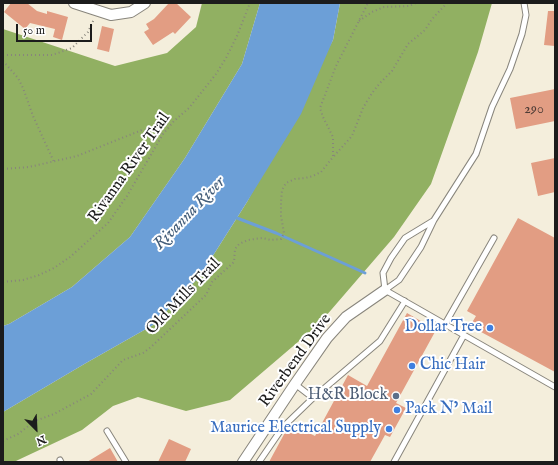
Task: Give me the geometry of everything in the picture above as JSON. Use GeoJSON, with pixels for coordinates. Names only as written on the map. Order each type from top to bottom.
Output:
{"type":"FeatureCollection","features":[{"type":"Feature","properties":{"kind":"street"},"geometry":{"type":"LineString","coordinates":[[74,3],[111,15],[132,12],[145,3]]}},
{"type":"Feature","properties":{"kind":"street","name":"Riverbend Drive"},"geometry":{"type":"LineString","coordinates":[[243,462],[327,338],[346,317],[385,290]]}},
{"type":"Feature","properties":{"kind":"lane"},"geometry":{"type":"LineString","coordinates":[[385,290],[399,280],[421,247],[434,220],[476,154],[492,107],[510,69],[522,34],[526,15],[524,3]]}},
{"type":"Feature","properties":{"kind":"lane"},"geometry":{"type":"LineString","coordinates":[[385,290],[383,273],[391,258],[405,238],[434,220]]}},
{"type":"Feature","properties":{"kind":"lane"},"geometry":{"type":"LineString","coordinates":[[445,324],[494,238]]}},
{"type":"Feature","properties":{"kind":"lane"},"geometry":{"type":"LineString","coordinates":[[385,290],[555,387]]}},
{"type":"Feature","properties":{"kind":"lane"},"geometry":{"type":"LineString","coordinates":[[259,462],[283,427],[313,398],[380,341],[405,301]]}},
{"type":"Feature","properties":{"kind":"lane"},"geometry":{"type":"LineString","coordinates":[[394,462],[464,335]]}},
{"type":"Feature","properties":{"kind":"lane"},"geometry":{"type":"LineString","coordinates":[[295,384],[313,398]]}},
{"type":"Feature","properties":{"kind":"lane"},"geometry":{"type":"LineString","coordinates":[[107,431],[126,462]]}},
{"type":"Feature","properties":{"kind":"path","name":"Rivanna River Trail"},"geometry":{"type":"LineString","coordinates":[[3,282],[39,275],[54,268],[70,257],[108,223],[127,196],[163,134],[196,99],[216,74],[237,36],[250,3]]}},
{"type":"Feature","properties":{"kind":"path"},"geometry":{"type":"LineString","coordinates":[[333,157],[333,137],[320,108],[336,66],[368,3]]}},
{"type":"Feature","properties":{"kind":"path"},"geometry":{"type":"LineString","coordinates":[[358,22],[372,12],[384,7],[409,6],[416,3]]}},
{"type":"Feature","properties":{"kind":"path","name":"Old Mills Trail"},"geometry":{"type":"LineString","coordinates":[[3,441],[18,434],[35,421],[54,414],[91,394],[123,360],[143,353],[152,347],[206,295],[212,282],[234,262],[235,249],[239,244],[248,240],[262,238],[271,240],[281,239],[284,233],[281,216],[282,190],[286,183],[295,179],[313,176],[321,172],[352,136],[363,108],[372,93],[392,71],[408,44],[425,30],[432,18],[447,3]]}},
{"type":"Feature","properties":{"kind":"path"},"geometry":{"type":"LineString","coordinates":[[3,55],[52,55],[72,48],[88,32],[98,11]]}},
{"type":"Feature","properties":{"kind":"path"},"geometry":{"type":"LineString","coordinates":[[3,61],[18,78],[54,162]]}},
{"type":"Feature","properties":{"kind":"path"},"geometry":{"type":"LineString","coordinates":[[3,169],[29,167],[54,162],[97,149],[142,130],[156,131],[163,134]]}},
{"type":"Feature","properties":{"kind":"green space"},"geometry":{"type":"Polygon","coordinates":[[[202,3],[260,3],[242,64],[185,158],[130,237],[72,287],[9,324],[3,326],[3,29],[115,66],[167,53],[196,27],[202,3]]]}},
{"type":"Feature","properties":{"kind":"green space"},"geometry":{"type":"Polygon","coordinates":[[[340,3],[492,3],[478,52],[431,184],[394,237],[319,324],[230,400],[186,411],[138,397],[113,406],[82,430],[14,462],[3,462],[3,412],[153,325],[200,276],[247,202],[333,40],[340,3]]]}},
{"type":"Feature","properties":{"kind":"water","name":"Rivanna River"},"geometry":{"type":"Polygon","coordinates":[[[260,3],[340,3],[333,40],[301,114],[247,202],[200,276],[153,325],[3,412],[3,326],[9,324],[72,287],[130,237],[185,158],[242,64],[260,3]]]}},
{"type":"Feature","properties":{"kind":"building"},"geometry":{"type":"Polygon","coordinates":[[[11,3],[27,3],[37,11],[47,14],[47,11],[68,17],[62,40],[53,37],[55,29],[30,23],[25,29],[4,12],[11,3]]]}},
{"type":"Feature","properties":{"kind":"building"},"geometry":{"type":"Polygon","coordinates":[[[169,3],[176,3],[191,17],[175,34],[173,32],[153,45],[144,32],[149,29],[146,24],[154,19],[169,3]]]}},
{"type":"Feature","properties":{"kind":"building"},"geometry":{"type":"Polygon","coordinates":[[[548,11],[555,11],[555,46],[544,45],[548,11]]]}},
{"type":"Feature","properties":{"kind":"building"},"geometry":{"type":"Polygon","coordinates":[[[102,26],[114,29],[109,52],[97,49],[102,26]]]}},
{"type":"Feature","properties":{"kind":"building"},"geometry":{"type":"Polygon","coordinates":[[[555,89],[555,121],[516,129],[510,98],[555,89]]]}},
{"type":"Feature","properties":{"kind":"building"},"geometry":{"type":"Polygon","coordinates":[[[555,158],[555,192],[538,196],[531,163],[555,158]]]}},
{"type":"Feature","properties":{"kind":"building"},"geometry":{"type":"Polygon","coordinates":[[[518,218],[555,238],[555,372],[470,326],[476,316],[467,311],[518,218]]]}},
{"type":"Feature","properties":{"kind":"building"},"geometry":{"type":"Polygon","coordinates":[[[407,313],[436,330],[396,403],[406,408],[390,437],[385,435],[370,462],[269,462],[288,427],[297,432],[299,428],[315,436],[348,375],[367,386],[407,313]]]}},
{"type":"Feature","properties":{"kind":"building"},"geometry":{"type":"Polygon","coordinates":[[[169,439],[191,449],[185,462],[158,462],[169,439]]]}},
{"type":"Feature","properties":{"kind":"building"},"geometry":{"type":"Polygon","coordinates":[[[110,448],[118,462],[87,462],[110,448]]]}},
{"type":"Feature","properties":{"kind":"waterway"},"geometry":{"type":"LineString","coordinates":[[237,218],[276,233],[365,273]]}},
{"type":"Feature","properties":{"kind":"place","name":"Dollar Tree"},"geometry":{"type":"Point","coordinates":[490,328]}},
{"type":"Feature","properties":{"kind":"place","name":"Chic Hair"},"geometry":{"type":"Point","coordinates":[412,366]}},
{"type":"Feature","properties":{"kind":"place","name":"H&R Block"},"geometry":{"type":"Point","coordinates":[396,396]}},
{"type":"Feature","properties":{"kind":"place","name":"Pack N’ Mail"},"geometry":{"type":"Point","coordinates":[397,410]}},
{"type":"Feature","properties":{"kind":"place","name":"Maurice Electrical Supply"},"geometry":{"type":"Point","coordinates":[389,429]}}]}
